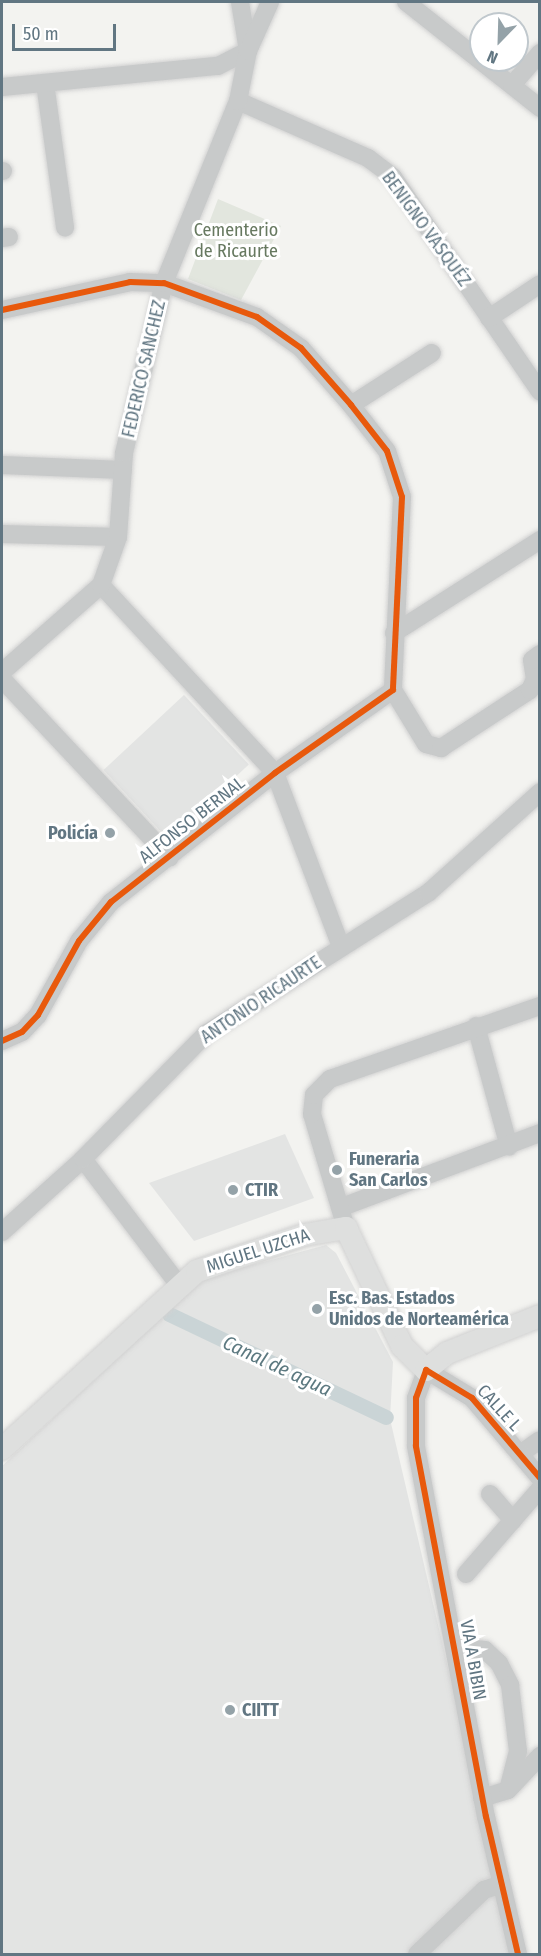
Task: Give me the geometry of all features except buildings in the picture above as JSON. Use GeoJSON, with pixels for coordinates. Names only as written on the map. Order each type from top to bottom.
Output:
{"type":"FeatureCollection","features":[{"type":"Feature","properties":{"kind":"main road","name":"MIGUEL UZCHA"},"geometry":{"type":"LineString","coordinates":[[2,1449],[179,1285],[205,1268],[344,1218]]}},
{"type":"Feature","properties":{"kind":"main road"},"geometry":{"type":"LineString","coordinates":[[344,1218],[402,1346],[426,1370],[457,1349],[540,1316]]}},
{"type":"Feature","properties":{"kind":"street"},"geometry":{"type":"LineString","coordinates":[[2,87],[189,71],[218,66],[248,51],[240,2]]}},
{"type":"Feature","properties":{"kind":"street","name":"FEDERICO SANCHEZ"},"geometry":{"type":"LineString","coordinates":[[2,672],[101,585],[118,537],[123,470],[164,283],[238,101],[248,51],[270,2]]}},
{"type":"Feature","properties":{"kind":"street"},"geometry":{"type":"LineString","coordinates":[[406,2],[540,108]]}},
{"type":"Feature","properties":{"kind":"street"},"geometry":{"type":"LineString","coordinates":[[512,85],[540,53]]}},
{"type":"Feature","properties":{"kind":"street"},"geometry":{"type":"LineString","coordinates":[[45,83],[65,228]]}},
{"type":"Feature","properties":{"kind":"street","name":"BENIGNO VASQUÉZ"},"geometry":{"type":"LineString","coordinates":[[238,101],[381,167],[393,177],[540,392]]}},
{"type":"Feature","properties":{"kind":"street"},"geometry":{"type":"LineString","coordinates":[[2,310],[130,282],[164,283],[257,317],[301,348],[351,405],[387,451],[402,496],[393,690],[426,744],[441,747],[530,690],[535,679],[532,660],[540,654]]}},
{"type":"Feature","properties":{"kind":"street"},"geometry":{"type":"LineString","coordinates":[[489,318],[540,284]]}},
{"type":"Feature","properties":{"kind":"street"},"geometry":{"type":"LineString","coordinates":[[351,405],[432,353]]}},
{"type":"Feature","properties":{"kind":"street"},"geometry":{"type":"LineString","coordinates":[[2,465],[123,470]]}},
{"type":"Feature","properties":{"kind":"street"},"geometry":{"type":"LineString","coordinates":[[2,534],[118,537]]}},
{"type":"Feature","properties":{"kind":"street"},"geometry":{"type":"LineString","coordinates":[[394,633],[540,540]]}},
{"type":"Feature","properties":{"kind":"street"},"geometry":{"type":"LineString","coordinates":[[101,585],[275,773],[341,947]]}},
{"type":"Feature","properties":{"kind":"street"},"geometry":{"type":"LineString","coordinates":[[2,672],[170,858]]}},
{"type":"Feature","properties":{"kind":"street","name":"ALFONSO BERNAL"},"geometry":{"type":"LineString","coordinates":[[2,1041],[22,1032],[38,1016],[94,920],[111,902],[170,858],[275,773],[393,690]]}},
{"type":"Feature","properties":{"kind":"street","name":"ANTONIO RICAURTE"},"geometry":{"type":"LineString","coordinates":[[4,1224],[83,1159],[207,1033],[428,893],[540,792]]}},
{"type":"Feature","properties":{"kind":"street"},"geometry":{"type":"LineString","coordinates":[[540,1006],[476,1026],[330,1079],[314,1095],[312,1114],[344,1218],[540,1133]]}},
{"type":"Feature","properties":{"kind":"street"},"geometry":{"type":"LineString","coordinates":[[476,1026],[509,1147]]}},
{"type":"Feature","properties":{"kind":"street"},"geometry":{"type":"LineString","coordinates":[[83,1159],[179,1285]]}},
{"type":"Feature","properties":{"kind":"street","name":"CALLE L"},"geometry":{"type":"LineString","coordinates":[[426,1370],[472,1398],[540,1478]]}},
{"type":"Feature","properties":{"kind":"street","name":"VIA A BIBIN"},"geometry":{"type":"LineString","coordinates":[[426,1370],[416,1398],[416,1446],[456,1647],[482,1798],[518,1954]]}},
{"type":"Feature","properties":{"kind":"street"},"geometry":{"type":"LineString","coordinates":[[520,1454],[540,1440]]}},
{"type":"Feature","properties":{"kind":"street"},"geometry":{"type":"LineString","coordinates":[[466,1574],[540,1489]]}},
{"type":"Feature","properties":{"kind":"street"},"geometry":{"type":"LineString","coordinates":[[490,1494],[513,1520]]}},
{"type":"Feature","properties":{"kind":"street"},"geometry":{"type":"LineString","coordinates":[[456,1647],[485,1650],[499,1663],[510,1685],[518,1751],[508,1790]]}},
{"type":"Feature","properties":{"kind":"street"},"geometry":{"type":"LineString","coordinates":[[482,1798],[508,1790],[540,1756]]}},
{"type":"Feature","properties":{"kind":"street"},"geometry":{"type":"LineString","coordinates":[[417,1954],[484,1890],[501,1884]]}},
{"type":"Feature","properties":{"kind":"shaded area"},"geometry":{"type":"Polygon","coordinates":[[[184,695],[249,764],[168,839],[104,770],[184,695]]]}},
{"type":"Feature","properties":{"kind":"shaded area","name":"CTIR"},"geometry":{"type":"Polygon","coordinates":[[[285,1134],[314,1198],[194,1241],[149,1183],[285,1134]]]}},
{"type":"Feature","properties":{"kind":"shaded area","name":"CIITT"},"geometry":{"type":"Polygon","coordinates":[[[326,1245],[336,1253],[393,1362],[390,1419],[515,1954],[2,1954],[2,1466],[193,1288],[211,1276],[326,1245]]]}},
{"type":"Feature","properties":{"kind":"green space","name":"Cementerio de Ricaurte"},"geometry":{"type":"Polygon","coordinates":[[[218,199],[281,226],[241,300],[188,279],[218,199]]]}},
{"type":"Feature","properties":{"kind":"waterway","name":"Canal de agua"},"geometry":{"type":"LineString","coordinates":[[169,1314],[386,1417]]}},
{"type":"Feature","properties":{"kind":"cycle path"},"geometry":{"type":"LineString","coordinates":[[2,310],[130,282],[164,283],[257,317],[301,348],[351,405],[387,451],[402,497],[393,690],[275,773],[111,902],[79,941],[38,1015],[22,1032],[2,1041]]}},
{"type":"Feature","properties":{"kind":"cycle path"},"geometry":{"type":"LineString","coordinates":[[518,1954],[486,1817],[416,1446],[416,1398],[426,1370],[472,1398],[540,1478]]}},
{"type":"Feature","properties":{"kind":"place","name":"Policía"},"geometry":{"type":"Point","coordinates":[110,833]}},
{"type":"Feature","properties":{"kind":"place","name":"Funeraria San Carlos"},"geometry":{"type":"Point","coordinates":[337,1170]}},
{"type":"Feature","properties":{"kind":"place","name":"CTIR"},"geometry":{"type":"Point","coordinates":[233,1190]}},
{"type":"Feature","properties":{"kind":"place","name":"Esc. Bas. Estados Unidos de Norteamérica"},"geometry":{"type":"Point","coordinates":[317,1309]}},
{"type":"Feature","properties":{"kind":"place","name":"CIITT"},"geometry":{"type":"Point","coordinates":[230,1710]}}]}
